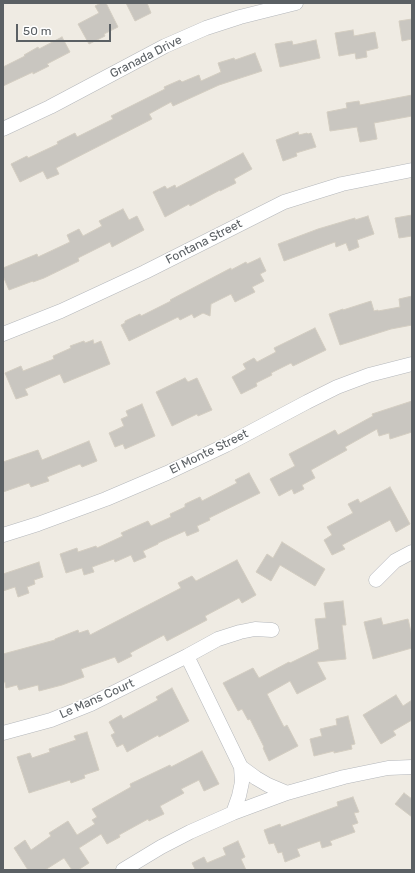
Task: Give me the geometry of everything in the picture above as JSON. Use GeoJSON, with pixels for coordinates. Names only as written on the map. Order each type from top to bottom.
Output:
{"type":"FeatureCollection","features":[{"type":"Feature","properties":{"kind":"street","name":"Granada Drive"},"geometry":{"type":"LineString","coordinates":[[3,129],[50,107],[165,46],[206,28],[240,17],[296,3]]}},
{"type":"Feature","properties":{"kind":"street","name":"Fontana Street"},"geometry":{"type":"LineString","coordinates":[[3,334],[61,311],[145,272],[284,202],[342,184],[412,170]]}},
{"type":"Feature","properties":{"kind":"street","name":"El Monte Street"},"geometry":{"type":"LineString","coordinates":[[3,535],[106,499],[167,473],[306,402],[337,388],[369,375],[412,364]]}},
{"type":"Feature","properties":{"kind":"street"},"geometry":{"type":"LineString","coordinates":[[376,580],[395,561],[412,552]]}},
{"type":"Feature","properties":{"kind":"street","name":"Le Mans Court"},"geometry":{"type":"LineString","coordinates":[[3,733],[51,720],[91,704],[218,639],[255,629],[272,630]]}},
{"type":"Feature","properties":{"kind":"street"},"geometry":{"type":"LineString","coordinates":[[187,656],[241,767],[242,782],[233,813]]}},
{"type":"Feature","properties":{"kind":"street"},"geometry":{"type":"LineString","coordinates":[[241,767],[268,785],[288,793]]}},
{"type":"Feature","properties":{"kind":"street"},"geometry":{"type":"LineString","coordinates":[[122,870],[167,844],[233,813],[288,793],[344,777],[388,768],[412,767]]}},
{"type":"Feature","properties":{"kind":"building"},"geometry":{"type":"Polygon","coordinates":[[[101,3],[106,3],[118,27],[89,44],[78,24],[99,13],[95,6],[101,3]]]}},
{"type":"Feature","properties":{"kind":"building"},"geometry":{"type":"Polygon","coordinates":[[[126,3],[147,3],[151,13],[135,21],[126,3]]]}},
{"type":"Feature","properties":{"kind":"building"},"geometry":{"type":"Polygon","coordinates":[[[412,19],[412,39],[402,41],[399,21],[412,19]]]}},
{"type":"Feature","properties":{"kind":"building"},"geometry":{"type":"Polygon","coordinates":[[[353,30],[354,36],[375,32],[378,48],[366,51],[367,57],[356,59],[355,53],[339,56],[335,33],[353,30]]]}},
{"type":"Feature","properties":{"kind":"building"},"geometry":{"type":"Polygon","coordinates":[[[62,37],[70,52],[47,64],[49,66],[3,86],[3,67],[25,56],[24,55],[38,47],[39,49],[62,37]]]}},
{"type":"Feature","properties":{"kind":"building"},"geometry":{"type":"Polygon","coordinates":[[[316,40],[320,58],[280,67],[275,44],[292,41],[293,45],[316,40]]]}},
{"type":"Feature","properties":{"kind":"building"},"geometry":{"type":"Polygon","coordinates":[[[255,53],[262,71],[219,85],[173,106],[171,102],[149,114],[152,119],[56,168],[59,174],[47,179],[43,171],[20,182],[11,164],[58,144],[57,142],[75,133],[77,137],[113,119],[111,116],[165,89],[164,87],[180,80],[182,82],[199,75],[201,81],[221,72],[218,63],[234,58],[235,60],[255,53]]]}},
{"type":"Feature","properties":{"kind":"building"},"geometry":{"type":"Polygon","coordinates":[[[412,95],[412,116],[374,123],[377,139],[360,142],[357,127],[330,131],[327,112],[347,108],[346,103],[359,101],[360,105],[412,95]]]}},
{"type":"Feature","properties":{"kind":"building"},"geometry":{"type":"Polygon","coordinates":[[[298,132],[299,135],[311,133],[316,147],[296,153],[297,156],[283,161],[276,140],[298,132]]]}},
{"type":"Feature","properties":{"kind":"building"},"geometry":{"type":"Polygon","coordinates":[[[243,153],[252,169],[234,179],[236,183],[190,206],[189,204],[165,217],[153,192],[165,186],[167,189],[175,185],[176,188],[243,153]]]}},
{"type":"Feature","properties":{"kind":"building"},"geometry":{"type":"Polygon","coordinates":[[[123,209],[129,220],[137,216],[144,230],[112,247],[110,242],[78,258],[79,261],[44,278],[9,290],[3,276],[3,268],[37,254],[38,257],[70,242],[67,235],[79,229],[83,236],[102,226],[99,221],[123,209]]]}},
{"type":"Feature","properties":{"kind":"building"},"geometry":{"type":"Polygon","coordinates":[[[412,215],[412,236],[399,238],[395,218],[412,215]]]}},
{"type":"Feature","properties":{"kind":"building"},"geometry":{"type":"Polygon","coordinates":[[[368,216],[374,234],[357,240],[359,247],[349,251],[346,243],[336,247],[335,242],[284,261],[278,244],[318,229],[355,218],[355,220],[368,216]]]}},
{"type":"Feature","properties":{"kind":"building"},"geometry":{"type":"Polygon","coordinates":[[[260,258],[266,271],[260,274],[264,281],[252,287],[255,292],[235,302],[231,294],[211,304],[210,316],[203,313],[194,318],[192,314],[180,320],[178,317],[129,341],[121,325],[125,323],[125,321],[140,314],[141,316],[171,301],[170,300],[231,268],[231,270],[246,262],[247,264],[260,258]]]}},
{"type":"Feature","properties":{"kind":"building"},"geometry":{"type":"Polygon","coordinates":[[[412,296],[412,325],[391,329],[340,345],[329,314],[371,301],[374,311],[400,307],[399,299],[412,296]]]}},
{"type":"Feature","properties":{"kind":"building"},"geometry":{"type":"Polygon","coordinates":[[[315,328],[326,350],[293,366],[291,363],[271,373],[272,375],[256,383],[257,386],[241,394],[232,377],[246,369],[243,364],[254,358],[257,362],[276,352],[274,348],[315,328]]]}},
{"type":"Feature","properties":{"kind":"building"},"geometry":{"type":"Polygon","coordinates":[[[93,340],[94,344],[101,341],[110,364],[64,383],[60,374],[25,389],[28,395],[16,399],[5,373],[21,366],[23,371],[54,359],[53,356],[71,348],[70,346],[84,341],[85,343],[93,340]]]}},
{"type":"Feature","properties":{"kind":"building"},"geometry":{"type":"Polygon","coordinates":[[[185,378],[188,382],[197,378],[212,410],[198,416],[197,414],[172,426],[156,392],[185,378]]]}},
{"type":"Feature","properties":{"kind":"building"},"geometry":{"type":"Polygon","coordinates":[[[412,401],[412,432],[390,439],[389,433],[379,436],[377,429],[345,447],[347,450],[311,470],[315,478],[302,485],[304,489],[294,494],[292,489],[279,496],[270,479],[295,466],[289,454],[335,430],[338,435],[373,416],[372,414],[412,401]]]}},
{"type":"Feature","properties":{"kind":"building"},"geometry":{"type":"Polygon","coordinates":[[[142,404],[155,436],[125,449],[123,444],[115,447],[109,433],[124,426],[121,419],[128,416],[126,411],[142,404]]]}},
{"type":"Feature","properties":{"kind":"building"},"geometry":{"type":"Polygon","coordinates":[[[89,441],[97,461],[82,467],[80,464],[47,477],[49,481],[31,487],[29,483],[3,492],[3,462],[38,450],[42,460],[89,441]]]}},
{"type":"Feature","properties":{"kind":"building"},"geometry":{"type":"Polygon","coordinates":[[[249,473],[260,493],[209,518],[210,520],[197,526],[199,531],[187,536],[185,531],[158,543],[143,551],[146,557],[134,562],[131,555],[115,562],[114,559],[92,567],[94,572],[84,575],[82,568],[66,573],[60,554],[77,548],[78,552],[96,546],[97,548],[123,536],[121,533],[148,521],[151,526],[171,517],[170,514],[185,507],[185,504],[200,497],[202,501],[237,483],[235,480],[249,473]]]}},
{"type":"Feature","properties":{"kind":"building"},"geometry":{"type":"Polygon","coordinates":[[[390,487],[410,524],[396,532],[390,520],[342,545],[345,549],[332,555],[324,540],[332,535],[327,527],[353,513],[348,504],[358,499],[360,503],[390,487]]]}},
{"type":"Feature","properties":{"kind":"building"},"geometry":{"type":"Polygon","coordinates":[[[282,542],[325,569],[315,586],[280,565],[271,581],[256,572],[267,554],[273,558],[282,542]]]}},
{"type":"Feature","properties":{"kind":"building"},"geometry":{"type":"Polygon","coordinates":[[[237,560],[256,595],[242,603],[239,598],[205,616],[207,620],[167,641],[164,635],[130,653],[132,656],[118,663],[115,657],[81,669],[84,677],[62,685],[39,691],[38,685],[19,690],[17,685],[6,688],[5,682],[3,682],[3,654],[55,640],[78,630],[79,633],[88,630],[90,635],[181,588],[178,583],[192,576],[196,581],[237,560]]]}},
{"type":"Feature","properties":{"kind":"building"},"geometry":{"type":"Polygon","coordinates":[[[39,562],[43,577],[34,580],[35,584],[27,587],[29,593],[18,597],[15,587],[3,591],[3,574],[39,562]]]}},
{"type":"Feature","properties":{"kind":"building"},"geometry":{"type":"Polygon","coordinates":[[[343,601],[346,625],[342,625],[346,659],[317,662],[326,679],[297,694],[290,681],[267,694],[284,727],[287,725],[298,746],[269,761],[263,748],[264,747],[250,719],[248,720],[242,709],[238,711],[223,683],[253,668],[259,678],[289,662],[290,663],[319,649],[315,619],[326,618],[324,603],[343,601]]]}},
{"type":"Feature","properties":{"kind":"building"},"geometry":{"type":"Polygon","coordinates":[[[381,618],[383,625],[408,619],[412,636],[412,648],[373,659],[364,622],[381,618]]]}},
{"type":"Feature","properties":{"kind":"building"},"geometry":{"type":"Polygon","coordinates":[[[172,688],[189,721],[159,737],[158,735],[127,752],[123,744],[117,747],[111,735],[115,733],[109,722],[121,715],[123,719],[158,700],[156,697],[172,688]]]}},
{"type":"Feature","properties":{"kind":"building"},"geometry":{"type":"Polygon","coordinates":[[[396,695],[403,706],[412,700],[412,720],[393,731],[396,735],[381,744],[363,715],[396,695]]]}},
{"type":"Feature","properties":{"kind":"building"},"geometry":{"type":"Polygon","coordinates":[[[348,716],[355,744],[351,745],[352,749],[334,753],[334,751],[314,756],[310,739],[322,736],[320,729],[337,725],[336,719],[348,716]]]}},
{"type":"Feature","properties":{"kind":"building"},"geometry":{"type":"Polygon","coordinates":[[[87,732],[99,770],[84,775],[85,778],[71,783],[70,780],[29,793],[17,757],[30,753],[32,758],[50,752],[49,749],[76,740],[74,736],[87,732]]]}},
{"type":"Feature","properties":{"kind":"building"},"geometry":{"type":"Polygon","coordinates":[[[202,751],[219,784],[204,791],[199,780],[181,789],[184,793],[160,806],[164,814],[149,821],[148,819],[119,835],[120,837],[107,844],[101,834],[79,848],[89,863],[78,870],[72,870],[64,858],[45,870],[28,870],[14,848],[25,840],[31,850],[51,836],[49,833],[68,821],[77,835],[95,824],[92,820],[97,817],[92,809],[131,787],[130,784],[170,765],[171,767],[202,751]]]}},
{"type":"Feature","properties":{"kind":"building"},"geometry":{"type":"Polygon","coordinates":[[[404,793],[412,799],[412,817],[395,804],[404,793]]]}},
{"type":"Feature","properties":{"kind":"building"},"geometry":{"type":"Polygon","coordinates":[[[353,797],[359,812],[354,813],[358,823],[352,825],[355,832],[330,841],[332,845],[322,848],[320,841],[297,849],[300,856],[285,862],[282,852],[278,853],[274,843],[269,844],[264,830],[280,824],[281,827],[338,806],[337,802],[353,797]]]}},
{"type":"Feature","properties":{"kind":"building"},"geometry":{"type":"Polygon","coordinates":[[[238,841],[245,857],[241,859],[246,870],[192,870],[195,869],[192,863],[204,857],[207,863],[226,855],[223,848],[238,841]]]}}]}
